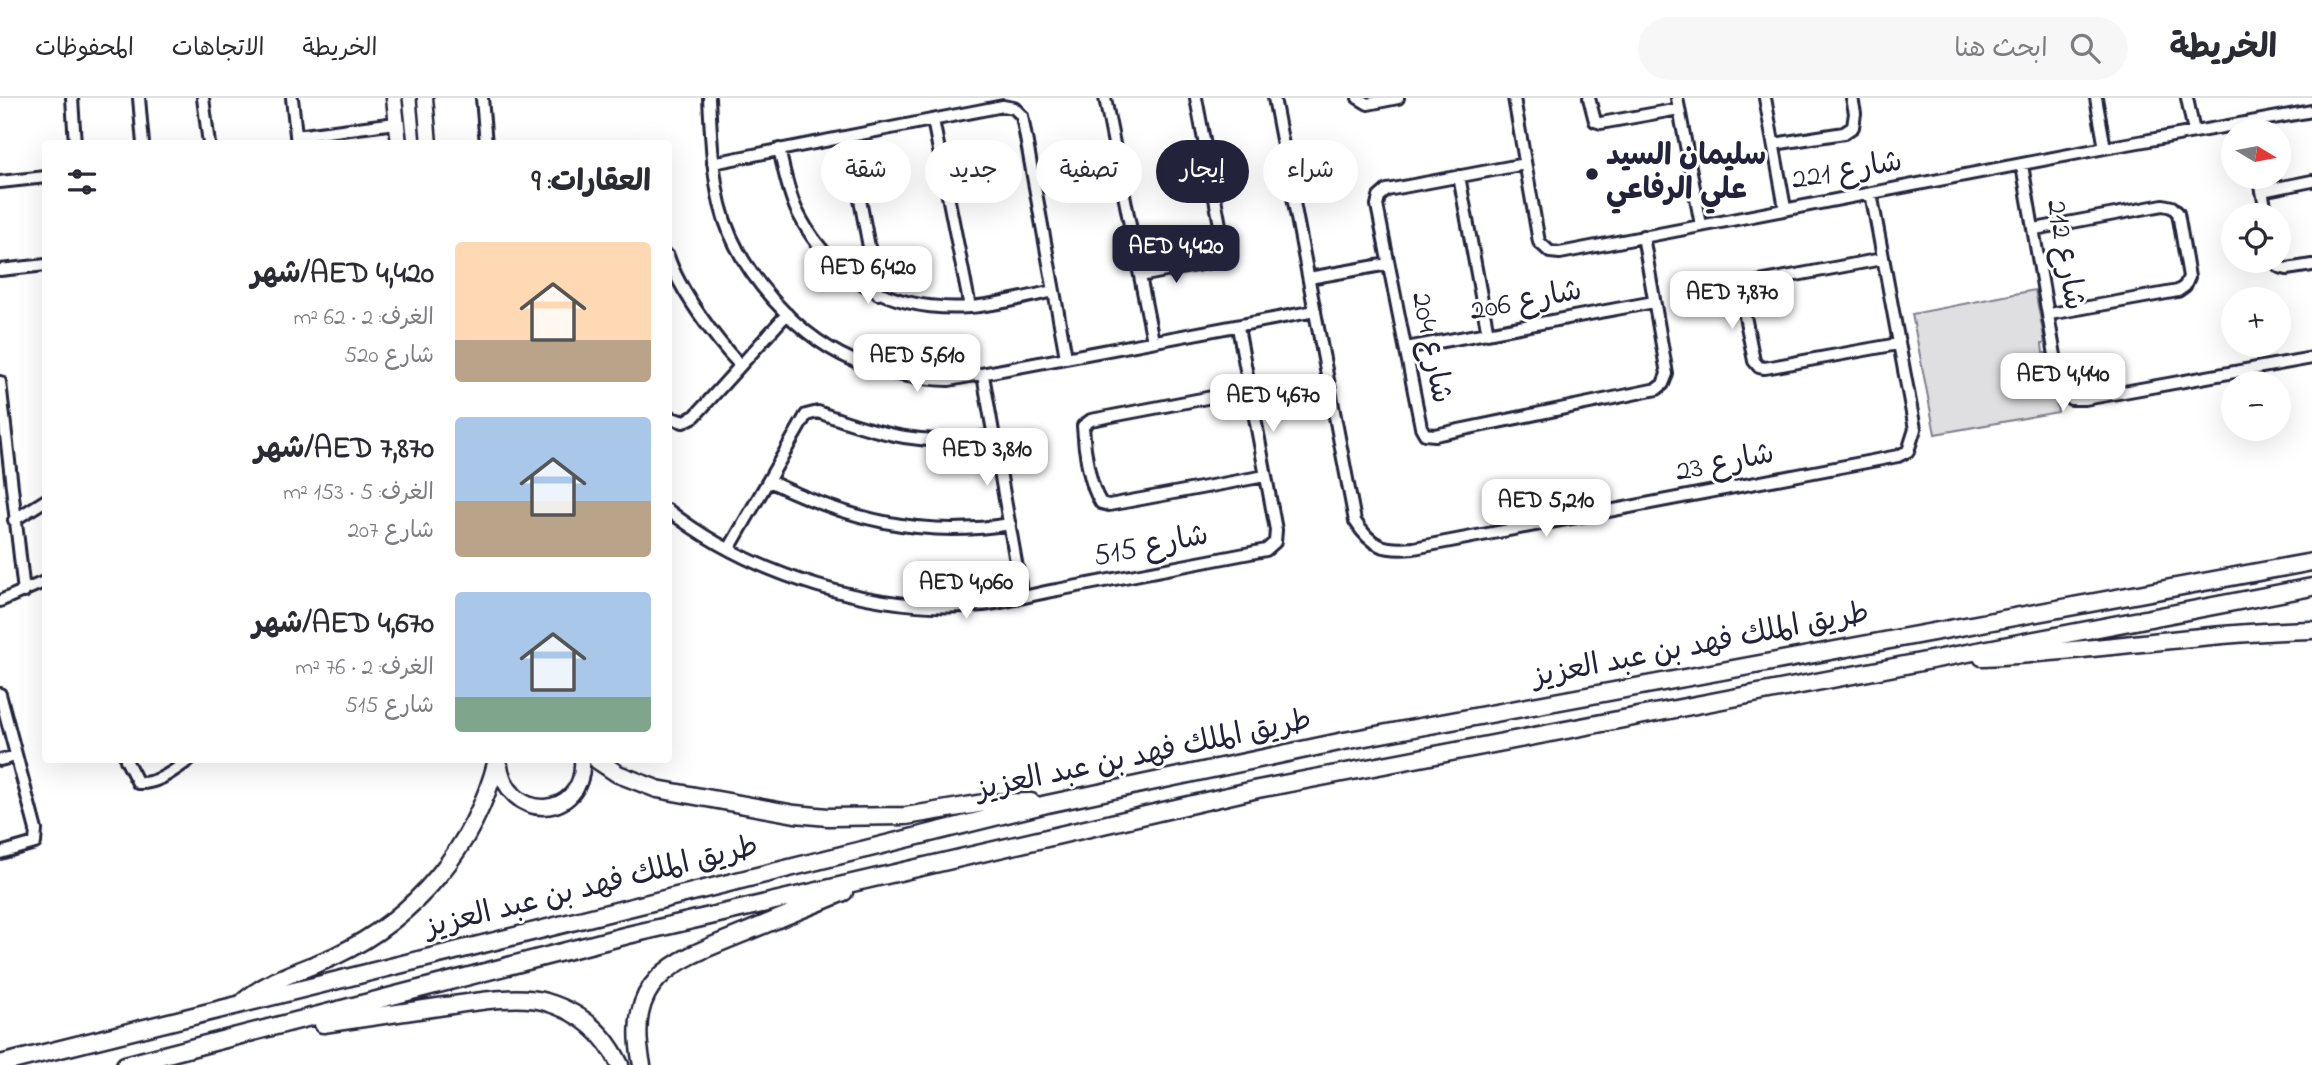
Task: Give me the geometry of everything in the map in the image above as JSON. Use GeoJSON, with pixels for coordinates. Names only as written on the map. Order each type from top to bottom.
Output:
{"type":"FeatureCollection","features":[{"type":"Feature","properties":{"kind":"highway"},"geometry":{"type":"LineString","coordinates":[[2266,569],[2312,554]]}},
{"type":"Feature","properties":{"kind":"highway","name":"طريق الملك فهد بن عبد العزيز"},"geometry":{"type":"LineString","coordinates":[[0,1064],[1047,804],[1345,741],[2312,562]]}},
{"type":"Feature","properties":{"kind":"highway","name":"طريق الملك فهد بن عبد العزيز"},"geometry":{"type":"LineString","coordinates":[[125,1065],[628,935],[1258,789],[2312,587]]}},
{"type":"Feature","properties":{"kind":"highway"},"geometry":{"type":"LineString","coordinates":[[1935,659],[2040,655],[2176,639],[2312,630]]}},
{"type":"Feature","properties":{"kind":"highway"},"geometry":{"type":"LineString","coordinates":[[239,1005],[273,981],[337,955],[365,940],[418,899],[441,874],[460,847],[486,794],[497,763]]}},
{"type":"Feature","properties":{"kind":"highway"},"geometry":{"type":"LineString","coordinates":[[602,763],[618,774],[657,789],[803,815],[887,817],[1000,801],[1047,804]]}},
{"type":"Feature","properties":{"kind":"highway"},"geometry":{"type":"LineString","coordinates":[[642,1065],[639,1031],[643,1003],[653,984],[671,966],[699,951],[895,872]]}},
{"type":"Feature","properties":{"kind":"highway"},"geometry":{"type":"LineString","coordinates":[[245,1035],[480,1002],[532,999],[568,1010],[584,1019],[599,1031],[620,1065]]}},
{"type":"Feature","properties":{"kind":"main road"},"geometry":{"type":"LineString","coordinates":[[394,98],[398,140]]}},
{"type":"Feature","properties":{"kind":"main road"},"geometry":{"type":"LineString","coordinates":[[425,98],[429,140]]}},
{"type":"Feature","properties":{"kind":"main road"},"geometry":{"type":"LineString","coordinates":[[499,763],[503,779],[512,793],[528,805],[542,807],[562,802],[572,793],[582,774],[582,763]]}},
{"type":"Feature","properties":{"kind":"street"},"geometry":{"type":"LineString","coordinates":[[72,98],[75,140]]}},
{"type":"Feature","properties":{"kind":"street"},"geometry":{"type":"LineString","coordinates":[[139,98],[143,140]]}},
{"type":"Feature","properties":{"kind":"street"},"geometry":{"type":"LineString","coordinates":[[203,98],[208,140]]}},
{"type":"Feature","properties":{"kind":"street"},"geometry":{"type":"LineString","coordinates":[[292,98],[296,140],[396,123]]}},
{"type":"Feature","properties":{"kind":"street"},"geometry":{"type":"LineString","coordinates":[[482,98],[486,140]]}},
{"type":"Feature","properties":{"kind":"street"},"geometry":{"type":"LineString","coordinates":[[709,98],[713,163],[721,206],[733,242],[755,279],[787,314],[828,346],[863,364],[922,379],[949,380],[1315,311]]}},
{"type":"Feature","properties":{"kind":"street"},"geometry":{"type":"LineString","coordinates":[[1105,98],[1153,341]]}},
{"type":"Feature","properties":{"kind":"street"},"geometry":{"type":"LineString","coordinates":[[1140,276],[1217,261],[1223,252],[1196,98]]}},
{"type":"Feature","properties":{"kind":"street","name":"شارع 23"},"geometry":{"type":"LineString","coordinates":[[1274,98],[1355,521],[1367,540],[1389,549],[1414,548],[1898,456],[1908,451],[1915,429],[1871,193]]}},
{"type":"Feature","properties":{"kind":"street"},"geometry":{"type":"LineString","coordinates":[[1358,98],[1368,104],[1398,98]]}},
{"type":"Feature","properties":{"kind":"street","name":"شارع 221"},"geometry":{"type":"LineString","coordinates":[[1514,98],[1539,242],[1550,252],[1560,253],[2105,148],[2221,129]]}},
{"type":"Feature","properties":{"kind":"street"},"geometry":{"type":"LineString","coordinates":[[1589,98],[1595,121],[1601,123],[1678,104],[1701,225]]}},
{"type":"Feature","properties":{"kind":"street"},"geometry":{"type":"LineString","coordinates":[[1765,98],[1785,208]]}},
{"type":"Feature","properties":{"kind":"street"},"geometry":{"type":"LineString","coordinates":[[1774,144],[1844,133],[1853,127],[1855,113],[1852,98]]}},
{"type":"Feature","properties":{"kind":"street"},"geometry":{"type":"LineString","coordinates":[[2096,98],[2105,148]]}},
{"type":"Feature","properties":{"kind":"street"},"geometry":{"type":"LineString","coordinates":[[2187,98],[2193,132]]}},
{"type":"Feature","properties":{"kind":"street"},"geometry":{"type":"LineString","coordinates":[[713,163],[1003,106],[1014,108],[1022,116],[1066,357]]}},
{"type":"Feature","properties":{"kind":"street","name":"شارع 221"},"geometry":{"type":"LineString","coordinates":[[2279,119],[2312,111]]}},
{"type":"Feature","properties":{"kind":"street"},"geometry":{"type":"LineString","coordinates":[[933,120],[971,307]]}},
{"type":"Feature","properties":{"kind":"street"},"geometry":{"type":"LineString","coordinates":[[848,137],[878,294]]}},
{"type":"Feature","properties":{"kind":"street"},"geometry":{"type":"LineString","coordinates":[[779,149],[786,181],[797,210],[811,235],[850,276],[878,294],[939,307],[971,307],[1054,291]]}},
{"type":"Feature","properties":{"kind":"street","name":"شارع 204"},"geometry":{"type":"LineString","coordinates":[[1525,163],[1387,190],[1379,197],[1377,205],[1388,264],[1421,427],[1425,434],[1435,435],[1657,389],[1664,384],[1667,374],[1643,236]]}},
{"type":"Feature","properties":{"kind":"street","name":"شارع 212"},"geometry":{"type":"LineString","coordinates":[[2022,165],[2050,314],[2061,390],[2071,399],[2085,399],[2312,358]]}},
{"type":"Feature","properties":{"kind":"street"},"geometry":{"type":"LineString","coordinates":[[1459,176],[1488,334]]}},
{"type":"Feature","properties":{"kind":"street"},"geometry":{"type":"LineString","coordinates":[[0,182],[42,177]]}},
{"type":"Feature","properties":{"kind":"street"},"geometry":{"type":"LineString","coordinates":[[2264,203],[2262,191],[2312,181]]}},
{"type":"Feature","properties":{"kind":"street"},"geometry":{"type":"LineString","coordinates":[[2035,229],[2163,205],[2172,207],[2178,213],[2189,276],[2185,286],[2178,291],[2050,314]]}},
{"type":"Feature","properties":{"kind":"street"},"geometry":{"type":"LineString","coordinates":[[1882,259],[1748,284],[1741,296],[1754,361],[1759,367],[1898,344]]}},
{"type":"Feature","properties":{"kind":"street"},"geometry":{"type":"LineString","coordinates":[[672,264],[687,292],[740,365]]}},
{"type":"Feature","properties":{"kind":"street"},"geometry":{"type":"LineString","coordinates":[[1309,278],[1388,264]]}},
{"type":"Feature","properties":{"kind":"street"},"geometry":{"type":"LineString","coordinates":[[0,270],[42,265]]}},
{"type":"Feature","properties":{"kind":"street"},"geometry":{"type":"LineString","coordinates":[[2291,268],[2312,265]]}},
{"type":"Feature","properties":{"kind":"street","name":"شارع 206"},"geometry":{"type":"LineString","coordinates":[[1406,348],[1654,302]]}},
{"type":"Feature","properties":{"kind":"street"},"geometry":{"type":"LineString","coordinates":[[672,418],[683,422],[695,416],[787,314]]}},
{"type":"Feature","properties":{"kind":"street","name":"شارع 515"},"geometry":{"type":"LineString","coordinates":[[672,513],[729,549],[807,581],[875,600],[920,604],[985,605],[1266,550],[1275,542],[1276,530],[1238,327]]}},
{"type":"Feature","properties":{"kind":"street"},"geometry":{"type":"LineString","coordinates":[[984,375],[1022,596]]}},
{"type":"Feature","properties":{"kind":"street"},"geometry":{"type":"LineString","coordinates":[[0,382],[4,457],[24,592]]}},
{"type":"Feature","properties":{"kind":"street"},"geometry":{"type":"LineString","coordinates":[[1249,390],[1091,420],[1083,426],[1084,438],[1095,494],[1101,503],[1109,505],[1265,476]]}},
{"type":"Feature","properties":{"kind":"street"},"geometry":{"type":"LineString","coordinates":[[729,549],[806,415],[811,412],[902,438],[965,442],[993,435]]}},
{"type":"Feature","properties":{"kind":"street"},"geometry":{"type":"LineString","coordinates":[[769,481],[811,502],[857,517],[910,526],[953,529],[1010,524]]}},
{"type":"Feature","properties":{"kind":"street"},"geometry":{"type":"LineString","coordinates":[[14,520],[42,502]]}},
{"type":"Feature","properties":{"kind":"street"},"geometry":{"type":"LineString","coordinates":[[0,601],[42,582]]}},
{"type":"Feature","properties":{"kind":"street"},"geometry":{"type":"LineString","coordinates":[[0,694],[36,830],[35,843],[0,853]]}},
{"type":"Feature","properties":{"kind":"street"},"geometry":{"type":"LineString","coordinates":[[0,760],[16,756]]}},
{"type":"Feature","properties":{"kind":"street"},"geometry":{"type":"LineString","coordinates":[[128,763],[138,783],[147,783],[161,779],[185,763]]}},
{"type":"Feature","properties":{"kind":"shaded area"},"geometry":{"type":"Polygon","coordinates":[[[2035,290],[2045,343],[2042,344],[2043,353],[2047,353],[2058,412],[1935,434],[1912,314],[2035,290]]]}},
{"type":"Feature","properties":{"kind":"place","name":"سليمان السيد علي الرفاعي"},"geometry":{"type":"Point","coordinates":[1592,174]}}]}
